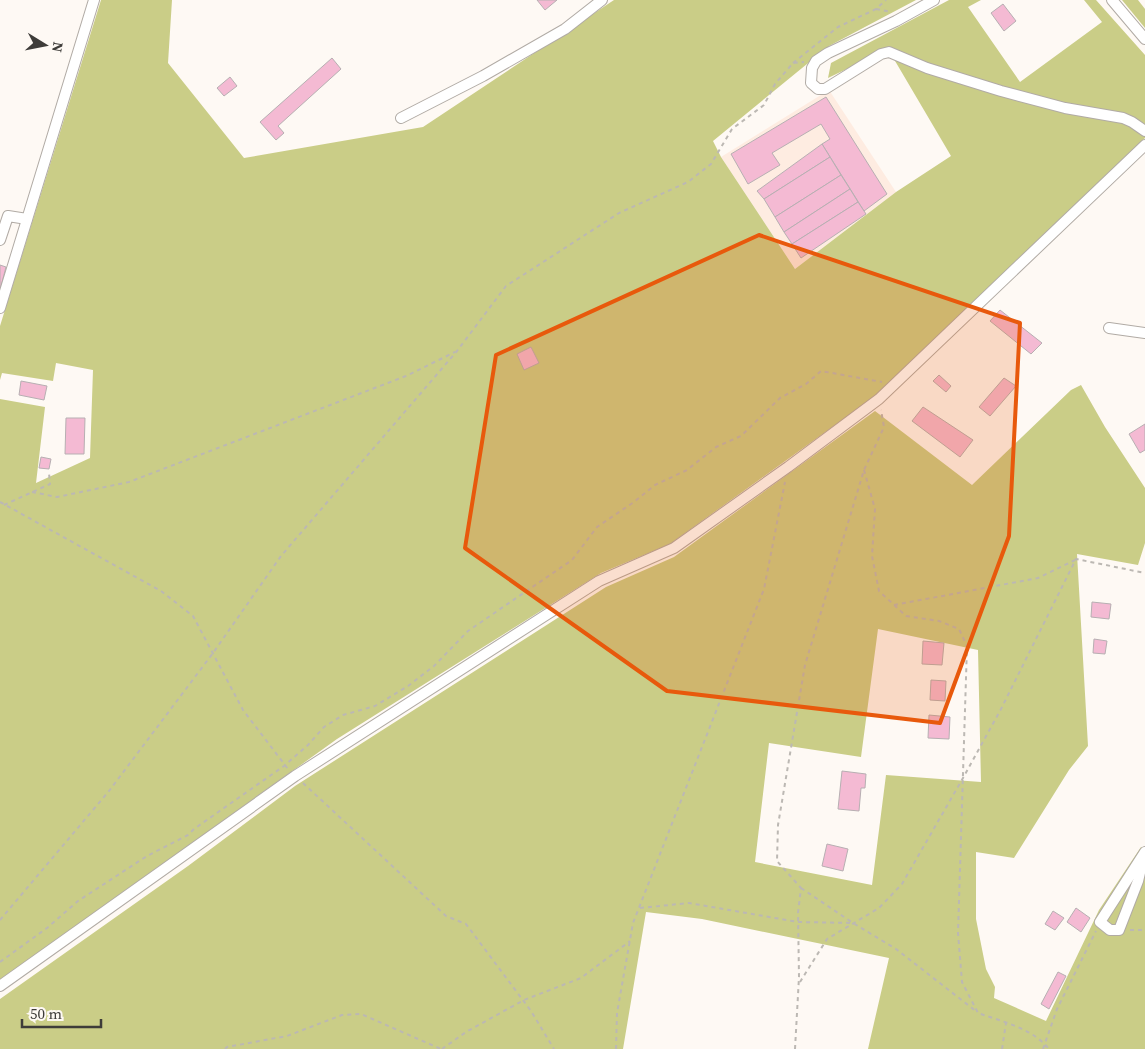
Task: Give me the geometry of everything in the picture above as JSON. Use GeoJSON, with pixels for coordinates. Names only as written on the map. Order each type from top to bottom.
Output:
{"type":"FeatureCollection","features":[{"type":"Feature","properties":{"kind":"street"},"geometry":{"type":"LineString","coordinates":[[0,308],[94,0]]}},
{"type":"Feature","properties":{"kind":"street"},"geometry":{"type":"LineString","coordinates":[[401,118],[483,76],[565,29],[602,0]]}},
{"type":"Feature","properties":{"kind":"street"},"geometry":{"type":"LineString","coordinates":[[934,0],[816,61],[812,68],[811,83],[818,89],[825,89],[880,54],[889,52],[927,68],[1001,92],[1065,108],[1122,118],[1145,131]]}},
{"type":"Feature","properties":{"kind":"street"},"geometry":{"type":"LineString","coordinates":[[1112,0],[1145,39]]}},
{"type":"Feature","properties":{"kind":"street"},"geometry":{"type":"LineString","coordinates":[[0,986],[295,776],[600,581],[674,548],[788,467],[879,399],[1145,145]]}},
{"type":"Feature","properties":{"kind":"street"},"geometry":{"type":"LineString","coordinates":[[0,240],[8,216],[27,219]]}},
{"type":"Feature","properties":{"kind":"street"},"geometry":{"type":"LineString","coordinates":[[1109,328],[1145,333]]}},
{"type":"Feature","properties":{"kind":"street"},"geometry":{"type":"LineString","coordinates":[[1145,852],[1138,881],[1119,930],[1110,930],[1100,922],[1145,852]]}},
{"type":"Feature","properties":{"kind":"path"},"geometry":{"type":"LineString","coordinates":[[0,920],[109,791],[212,653],[280,556],[457,351],[506,286],[619,213],[688,182],[711,164],[732,129],[764,105],[776,84],[793,63],[838,27],[876,9],[886,0]]}},
{"type":"Feature","properties":{"kind":"path"},"geometry":{"type":"LineString","coordinates":[[793,63],[816,61]]}},
{"type":"Feature","properties":{"kind":"path"},"geometry":{"type":"LineString","coordinates":[[32,492],[57,497],[129,482],[406,376],[457,351]]}},
{"type":"Feature","properties":{"kind":"path"},"geometry":{"type":"LineString","coordinates":[[0,962],[47,928],[78,901],[147,856],[188,835],[284,766],[308,745],[324,727],[343,715],[375,706],[408,686],[434,666],[468,631],[572,560],[597,527],[655,485],[687,470],[716,447],[741,436],[780,398],[806,384],[821,371],[894,384]]}},
{"type":"Feature","properties":{"kind":"path"},"geometry":{"type":"LineString","coordinates":[[879,399],[884,427],[864,470],[805,665],[778,825],[777,861],[802,888],[853,923],[896,949],[978,1013],[1023,1029],[1050,1049]]}},
{"type":"Feature","properties":{"kind":"path"},"geometry":{"type":"LineString","coordinates":[[616,1049],[617,1013],[633,923],[764,589],[788,467]]}},
{"type":"Feature","properties":{"kind":"path"},"geometry":{"type":"LineString","coordinates":[[864,470],[875,508],[872,556],[880,591],[906,616],[939,621],[959,629],[967,646],[958,933],[962,982],[978,1013]]}},
{"type":"Feature","properties":{"kind":"path"},"geometry":{"type":"LineString","coordinates":[[4,505],[50,484],[49,473]]}},
{"type":"Feature","properties":{"kind":"path"},"geometry":{"type":"LineString","coordinates":[[0,502],[161,591],[193,616],[243,710],[284,766],[446,916],[466,924],[524,1000],[554,1049]]}},
{"type":"Feature","properties":{"kind":"path"},"geometry":{"type":"LineString","coordinates":[[894,604],[1038,578],[1076,559],[1145,573]]}},
{"type":"Feature","properties":{"kind":"path"},"geometry":{"type":"LineString","coordinates":[[799,984],[827,939],[879,908],[902,884],[1001,709],[1076,559]]}},
{"type":"Feature","properties":{"kind":"path"},"geometry":{"type":"LineString","coordinates":[[795,1049],[799,984],[798,922],[802,888]]}},
{"type":"Feature","properties":{"kind":"path"},"geometry":{"type":"LineString","coordinates":[[639,908],[689,903],[798,922],[853,923]]}},
{"type":"Feature","properties":{"kind":"path"},"geometry":{"type":"LineString","coordinates":[[1043,1049],[1057,1009],[1100,922]]}},
{"type":"Feature","properties":{"kind":"path"},"geometry":{"type":"LineString","coordinates":[[1119,930],[1145,930]]}},
{"type":"Feature","properties":{"kind":"path"},"geometry":{"type":"LineString","coordinates":[[225,1049],[227,1047],[287,1036],[342,1015],[361,1014],[441,1049],[466,1032],[524,1000],[580,978],[630,941]]}},
{"type":"Feature","properties":{"kind":"path"},"geometry":{"type":"LineString","coordinates":[[1002,1049],[1006,1023]]}},
{"type":"Feature","properties":{"kind":"highlighted area"},"geometry":{"type":"Polygon","coordinates":[[[759,235],[1020,323],[1009,536],[940,723],[667,691],[465,548],[496,355],[759,235]]]}},
{"type":"Feature","properties":{"kind":"shaded area"},"geometry":{"type":"Polygon","coordinates":[[[829,90],[896,192],[795,269],[721,157],[829,90]]]}},
{"type":"Feature","properties":{"kind":"green space"},"geometry":{"type":"Polygon","coordinates":[[[101,0],[172,0],[168,63],[244,158],[423,127],[614,0],[916,0],[829,46],[713,141],[721,157],[795,269],[896,192],[951,156],[888,49],[828,78],[831,63],[949,0],[981,0],[968,7],[1020,82],[1102,22],[1084,0],[1096,0],[1145,55],[1145,138],[878,394],[670,544],[601,573],[337,739],[0,981],[0,399],[45,407],[36,483],[90,458],[93,370],[56,363],[53,381],[2,373],[0,380],[0,326],[101,0]]]}},
{"type":"Feature","properties":{"kind":"green space"},"geometry":{"type":"Polygon","coordinates":[[[1122,0],[1138,0],[1145,9],[1145,28],[1122,0]]]}},
{"type":"Feature","properties":{"kind":"green space"},"geometry":{"type":"Polygon","coordinates":[[[1081,385],[1105,427],[1145,488],[1145,543],[1138,565],[1077,554],[1088,746],[1069,770],[1014,858],[976,852],[976,919],[986,969],[995,987],[994,998],[1046,1021],[1099,910],[1141,847],[1145,851],[1145,1049],[868,1049],[889,958],[702,919],[646,912],[623,1049],[0,1049],[0,999],[188,866],[295,786],[606,587],[674,557],[875,411],[972,485],[1071,390],[1081,385]],[[878,629],[861,757],[769,743],[755,862],[872,885],[886,775],[981,782],[978,650],[878,629]]]}},
{"type":"Feature","properties":{"kind":"building"},"geometry":{"type":"Polygon","coordinates":[[[537,0],[557,0],[545,10],[537,0]]]}},
{"type":"Feature","properties":{"kind":"building"},"geometry":{"type":"Polygon","coordinates":[[[1003,4],[1016,21],[1004,31],[991,13],[1003,4]]]}},
{"type":"Feature","properties":{"kind":"building"},"geometry":{"type":"Polygon","coordinates":[[[332,58],[341,69],[278,126],[284,133],[276,140],[260,122],[332,58]]]}},
{"type":"Feature","properties":{"kind":"building"},"geometry":{"type":"Polygon","coordinates":[[[230,77],[237,86],[224,96],[217,88],[230,77]]]}},
{"type":"Feature","properties":{"kind":"building"},"geometry":{"type":"Polygon","coordinates":[[[826,97],[887,194],[864,211],[822,144],[830,139],[821,124],[772,153],[780,165],[748,184],[731,154],[826,97]]]}},
{"type":"Feature","properties":{"kind":"building"},"geometry":{"type":"Polygon","coordinates":[[[822,144],[830,157],[764,199],[757,191],[822,144]]]}},
{"type":"Feature","properties":{"kind":"building"},"geometry":{"type":"Polygon","coordinates":[[[830,157],[841,175],[775,217],[764,199],[830,157]]]}},
{"type":"Feature","properties":{"kind":"building"},"geometry":{"type":"Polygon","coordinates":[[[841,175],[850,189],[784,232],[775,217],[841,175]]]}},
{"type":"Feature","properties":{"kind":"building"},"geometry":{"type":"Polygon","coordinates":[[[850,189],[858,202],[792,244],[784,232],[850,189]]]}},
{"type":"Feature","properties":{"kind":"building"},"geometry":{"type":"Polygon","coordinates":[[[858,202],[866,214],[801,258],[792,244],[858,202]]]}},
{"type":"Feature","properties":{"kind":"building"},"geometry":{"type":"Polygon","coordinates":[[[0,265],[6,267],[0,290],[0,265]]]}},
{"type":"Feature","properties":{"kind":"building"},"geometry":{"type":"Polygon","coordinates":[[[1000,310],[1042,343],[1031,354],[990,321],[1000,310]]]}},
{"type":"Feature","properties":{"kind":"building"},"geometry":{"type":"Polygon","coordinates":[[[531,347],[539,363],[524,370],[517,354],[531,347]]]}},
{"type":"Feature","properties":{"kind":"building"},"geometry":{"type":"Polygon","coordinates":[[[939,375],[951,386],[946,392],[933,381],[939,375]]]}},
{"type":"Feature","properties":{"kind":"building"},"geometry":{"type":"Polygon","coordinates":[[[1004,378],[1016,386],[990,416],[979,407],[1004,378]]]}},
{"type":"Feature","properties":{"kind":"building"},"geometry":{"type":"Polygon","coordinates":[[[21,381],[47,386],[44,400],[19,395],[21,381]]]}},
{"type":"Feature","properties":{"kind":"building"},"geometry":{"type":"Polygon","coordinates":[[[923,407],[973,440],[960,457],[912,421],[923,407]]]}},
{"type":"Feature","properties":{"kind":"building"},"geometry":{"type":"Polygon","coordinates":[[[66,418],[85,418],[84,454],[65,454],[66,418]]]}},
{"type":"Feature","properties":{"kind":"building"},"geometry":{"type":"Polygon","coordinates":[[[1145,424],[1145,450],[1140,453],[1129,434],[1145,424]]]}},
{"type":"Feature","properties":{"kind":"building"},"geometry":{"type":"Polygon","coordinates":[[[41,457],[51,459],[49,469],[39,468],[41,457]]]}},
{"type":"Feature","properties":{"kind":"building"},"geometry":{"type":"Polygon","coordinates":[[[1092,602],[1111,604],[1109,619],[1091,617],[1092,602]]]}},
{"type":"Feature","properties":{"kind":"building"},"geometry":{"type":"Polygon","coordinates":[[[1094,639],[1107,641],[1105,654],[1093,653],[1094,639]]]}},
{"type":"Feature","properties":{"kind":"building"},"geometry":{"type":"Polygon","coordinates":[[[923,641],[944,643],[942,665],[922,664],[923,641]]]}},
{"type":"Feature","properties":{"kind":"building"},"geometry":{"type":"Polygon","coordinates":[[[931,680],[946,681],[945,701],[930,700],[931,680]]]}},
{"type":"Feature","properties":{"kind":"building"},"geometry":{"type":"Polygon","coordinates":[[[929,715],[950,717],[949,739],[928,738],[929,715]]]}},
{"type":"Feature","properties":{"kind":"building"},"geometry":{"type":"Polygon","coordinates":[[[842,771],[866,774],[865,788],[861,788],[859,811],[838,809],[842,771]]]}},
{"type":"Feature","properties":{"kind":"building"},"geometry":{"type":"Polygon","coordinates":[[[827,844],[848,849],[843,871],[822,866],[827,844]]]}},
{"type":"Feature","properties":{"kind":"building"},"geometry":{"type":"Polygon","coordinates":[[[1076,908],[1090,918],[1081,932],[1067,922],[1076,908]]]}},
{"type":"Feature","properties":{"kind":"building"},"geometry":{"type":"Polygon","coordinates":[[[1053,911],[1064,918],[1055,930],[1045,924],[1053,911]]]}},
{"type":"Feature","properties":{"kind":"building"},"geometry":{"type":"Polygon","coordinates":[[[1058,972],[1066,976],[1049,1009],[1041,1004],[1058,972]]]}}]}
